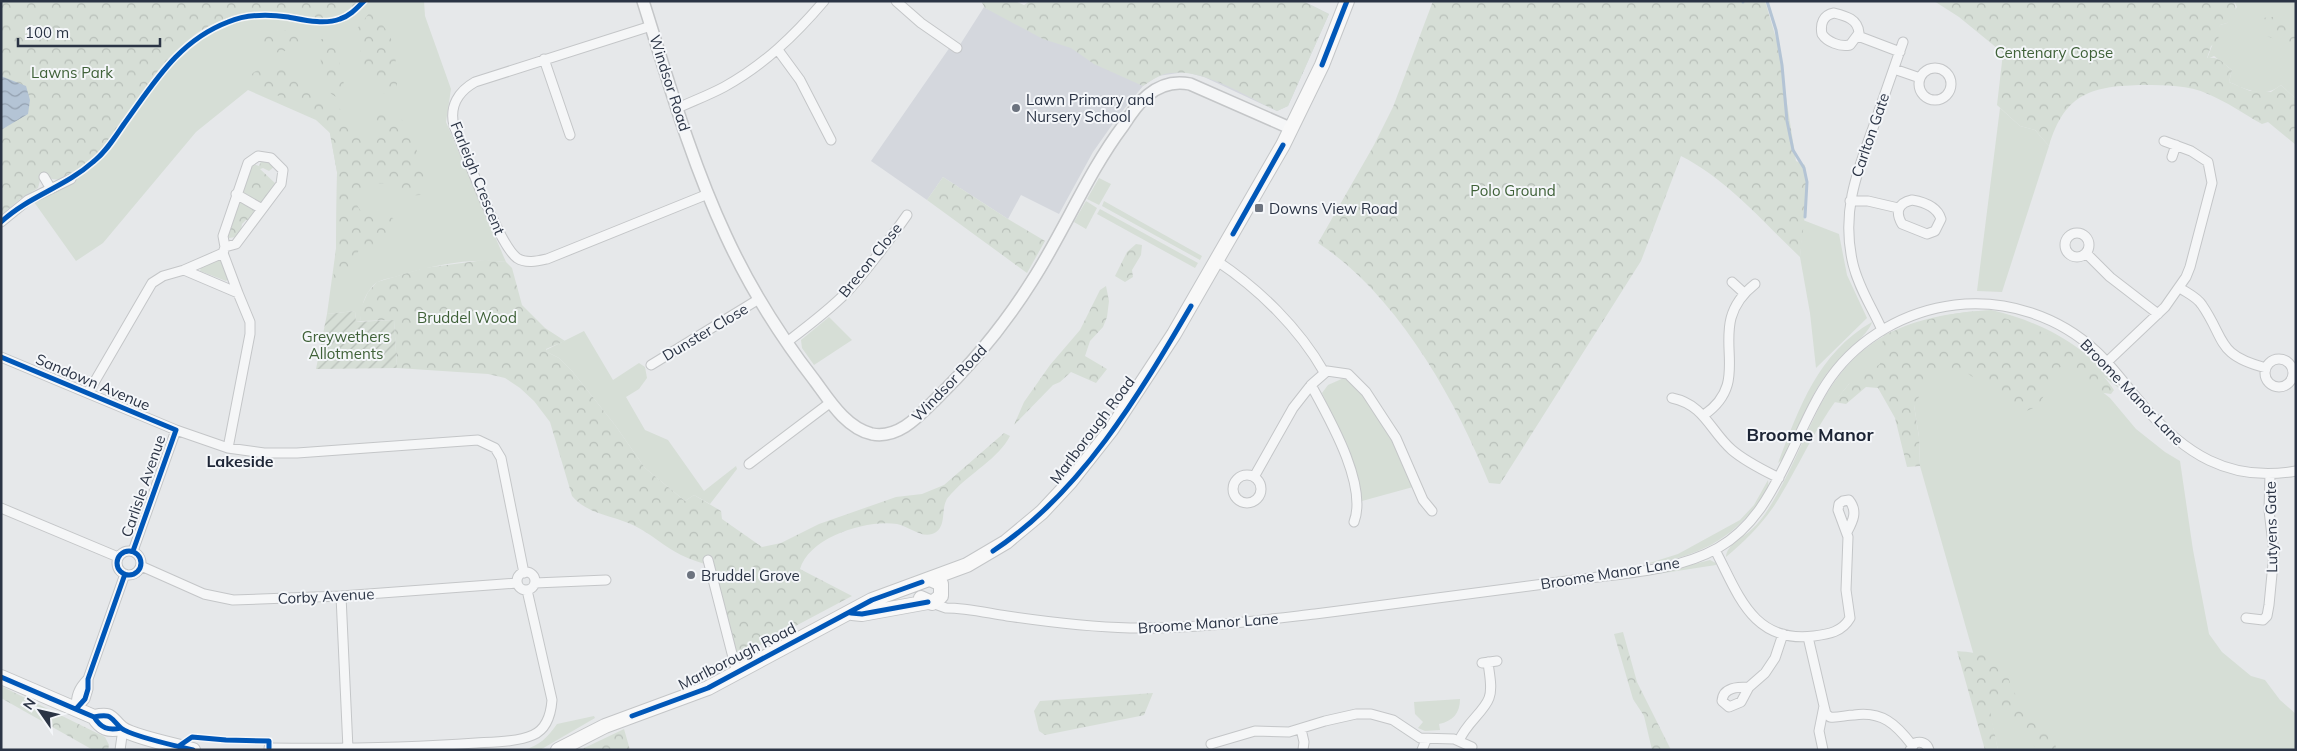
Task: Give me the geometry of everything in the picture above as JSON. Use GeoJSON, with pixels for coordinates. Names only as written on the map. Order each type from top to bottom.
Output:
{"type":"FeatureCollection","features":[{"type":"Feature","properties":{"kind":"main road","name":"Marlborough Road"},"geometry":{"type":"LineString","coordinates":[[558,750],[606,726],[685,697],[737,673],[879,597],[967,565],[1006,542],[1030,524],[1082,468],[1145,382],[1272,167],[1290,128],[1314,84],[1347,1]]}},
{"type":"Feature","properties":{"kind":"main road","name":"Marlborough Road"},"geometry":{"type":"LineString","coordinates":[[850,613],[862,614],[936,597],[967,565]]}},
{"type":"Feature","properties":{"kind":"main road"},"geometry":{"type":"LineString","coordinates":[[926,580],[938,581],[936,597],[922,599],[919,593],[926,580]]}},
{"type":"Feature","properties":{"kind":"main road"},"geometry":{"type":"LineString","coordinates":[[1,678],[76,709],[94,718],[100,726],[111,730],[122,729],[193,750]]}},
{"type":"Feature","properties":{"kind":"street","name":"Windsor Road"},"geometry":{"type":"LineString","coordinates":[[643,1],[708,194],[726,238],[760,299],[787,342],[831,402],[857,428],[873,434],[881,435],[903,428],[928,407],[972,361],[1010,314],[1047,257],[1099,160],[1139,104],[1153,91],[1173,84],[1190,84],[1290,128]]}},
{"type":"Feature","properties":{"kind":"street"},"geometry":{"type":"LineString","coordinates":[[678,108],[724,87],[778,50],[824,1]]}},
{"type":"Feature","properties":{"kind":"street"},"geometry":{"type":"LineString","coordinates":[[896,1],[921,23],[957,48]]}},
{"type":"Feature","properties":{"kind":"street"},"geometry":{"type":"LineString","coordinates":[[1831,14],[1848,18],[1857,23],[1860,32],[1858,36],[1846,46],[1826,40],[1822,34],[1822,22],[1831,14]]}},
{"type":"Feature","properties":{"kind":"street","name":"Farleigh Crescent"},"geometry":{"type":"LineString","coordinates":[[651,26],[475,82],[462,91],[453,110],[454,126],[504,242],[518,258],[533,262],[547,259],[708,194]]}},
{"type":"Feature","properties":{"kind":"street"},"geometry":{"type":"LineString","coordinates":[[1858,36],[1900,52]]}},
{"type":"Feature","properties":{"kind":"street","name":"Carlton Gate"},"geometry":{"type":"LineString","coordinates":[[1882,330],[1862,292],[1852,263],[1849,228],[1850,201],[1854,180],[1903,42]]}},
{"type":"Feature","properties":{"kind":"street"},"geometry":{"type":"LineString","coordinates":[[778,50],[800,80],[831,140]]}},
{"type":"Feature","properties":{"kind":"street"},"geometry":{"type":"LineString","coordinates":[[544,60],[570,135]]}},
{"type":"Feature","properties":{"kind":"street"},"geometry":{"type":"LineString","coordinates":[[1894,69],[1920,78]]}},
{"type":"Feature","properties":{"kind":"street"},"geometry":{"type":"LineString","coordinates":[[2107,362],[2158,314],[2180,288],[2190,267],[2212,176],[2208,162],[2204,158],[2164,141]]}},
{"type":"Feature","properties":{"kind":"street"},"geometry":{"type":"LineString","coordinates":[[2172,157],[2176,145]]}},
{"type":"Feature","properties":{"kind":"street"},"geometry":{"type":"LineString","coordinates":[[88,393],[152,283],[163,276],[184,270],[224,250],[236,244],[283,180],[283,170],[273,160],[262,156],[250,160],[236,194],[223,236],[224,250],[251,328],[228,448]]}},
{"type":"Feature","properties":{"kind":"street"},"geometry":{"type":"LineString","coordinates":[[44,177],[51,189]]}},
{"type":"Feature","properties":{"kind":"street"},"geometry":{"type":"LineString","coordinates":[[1,222],[20,206],[71,179]]}},
{"type":"Feature","properties":{"kind":"street"},"geometry":{"type":"LineString","coordinates":[[236,194],[262,209]]}},
{"type":"Feature","properties":{"kind":"street","name":"Carlton Gate"},"geometry":{"type":"LineString","coordinates":[[1915,200],[1936,210],[1941,222],[1935,231],[1924,234],[1902,224],[1898,216],[1898,208],[1906,202],[1915,200]]}},
{"type":"Feature","properties":{"kind":"street","name":"Carlton Gate"},"geometry":{"type":"LineString","coordinates":[[1850,201],[1868,201],[1898,208]]}},
{"type":"Feature","properties":{"kind":"street","name":"Brecon Close"},"geometry":{"type":"LineString","coordinates":[[787,342],[817,320],[846,293],[873,261],[907,215]]}},
{"type":"Feature","properties":{"kind":"street"},"geometry":{"type":"LineString","coordinates":[[2086,253],[2110,278],[2158,314]]}},
{"type":"Feature","properties":{"kind":"street"},"geometry":{"type":"LineString","coordinates":[[1217,261],[1270,304],[1295,331],[1324,372]]}},
{"type":"Feature","properties":{"kind":"street"},"geometry":{"type":"LineString","coordinates":[[184,270],[238,293]]}},
{"type":"Feature","properties":{"kind":"street"},"geometry":{"type":"LineString","coordinates":[[1732,282],[1744,293]]}},
{"type":"Feature","properties":{"kind":"street"},"geometry":{"type":"LineString","coordinates":[[1704,415],[1721,400],[1728,384],[1731,370],[1728,334],[1734,306],[1744,293],[1755,284]]}},
{"type":"Feature","properties":{"kind":"street"},"geometry":{"type":"LineString","coordinates":[[2180,288],[2202,305],[2220,340],[2230,352],[2248,363],[2266,368]]}},
{"type":"Feature","properties":{"kind":"street","name":"Dunster Close"},"geometry":{"type":"LineString","coordinates":[[651,365],[760,299]]}},
{"type":"Feature","properties":{"kind":"street","name":"Broome Manor Lane"},"geometry":{"type":"LineString","coordinates":[[936,597],[942,607],[1054,623],[1135,628],[1199,626],[1295,616],[1624,574],[1671,565],[1715,550],[1745,527],[1765,502],[1779,478],[1814,405],[1831,377],[1850,354],[1882,330],[1898,321],[1940,307],[1981,303],[2003,306],[2039,316],[2057,324],[2087,343],[2107,362],[2161,426],[2187,449],[2201,458],[2226,467],[2254,473],[2270,474],[2296,471]]}},
{"type":"Feature","properties":{"kind":"street","name":"Sandown Avenue"},"geometry":{"type":"LineString","coordinates":[[1,356],[176,430],[228,448],[264,453],[297,453],[478,440],[487,442],[498,452],[512,510],[524,573]]}},
{"type":"Feature","properties":{"kind":"street"},"geometry":{"type":"LineString","coordinates":[[1254,477],[1294,408],[1311,385],[1324,372],[1336,371],[1348,374],[1366,392],[1396,438],[1423,500],[1432,511]]}},
{"type":"Feature","properties":{"kind":"street"},"geometry":{"type":"LineString","coordinates":[[1311,385],[1333,426],[1350,472],[1358,504],[1354,522]]}},
{"type":"Feature","properties":{"kind":"street"},"geometry":{"type":"LineString","coordinates":[[1672,398],[1684,402],[1704,415],[1732,450],[1760,469],[1779,478]]}},
{"type":"Feature","properties":{"kind":"street"},"geometry":{"type":"LineString","coordinates":[[749,464],[831,402]]}},
{"type":"Feature","properties":{"kind":"street","name":"Carlisle Avenue"},"geometry":{"type":"LineString","coordinates":[[133,551],[176,430]]}},
{"type":"Feature","properties":{"kind":"street","name":"Lutyens Gate"},"geometry":{"type":"LineString","coordinates":[[2246,618],[2263,620],[2267,616],[2270,605],[2274,553],[2269,517],[2270,474]]}},
{"type":"Feature","properties":{"kind":"street"},"geometry":{"type":"LineString","coordinates":[[1,508],[118,557]]}},
{"type":"Feature","properties":{"kind":"street"},"geometry":{"type":"LineString","coordinates":[[1715,550],[1747,611],[1770,629],[1783,634],[1808,637],[1836,632],[1850,618],[1846,590],[1847,532]]}},
{"type":"Feature","properties":{"kind":"street","name":"Carlisle Avenue"},"geometry":{"type":"LineString","coordinates":[[125,574],[117,567],[118,557],[123,552],[133,551],[139,556],[141,566]]}},
{"type":"Feature","properties":{"kind":"street"},"geometry":{"type":"LineString","coordinates":[[708,560],[737,673]]}},
{"type":"Feature","properties":{"kind":"street"},"geometry":{"type":"LineString","coordinates":[[76,709],[85,699],[88,679],[125,574],[133,574],[141,566]]}},
{"type":"Feature","properties":{"kind":"street","name":"Corby Avenue"},"geometry":{"type":"LineString","coordinates":[[141,566],[204,594],[234,600],[341,596],[517,584]]}},
{"type":"Feature","properties":{"kind":"street"},"geometry":{"type":"LineString","coordinates":[[524,573],[532,574],[535,583],[532,588],[527,590],[521,589],[517,584],[518,577],[524,573]]}},
{"type":"Feature","properties":{"kind":"street"},"geometry":{"type":"LineString","coordinates":[[535,583],[606,580]]}},
{"type":"Feature","properties":{"kind":"street"},"geometry":{"type":"LineString","coordinates":[[269,748],[454,747],[525,738],[538,732],[545,724],[551,708],[550,686],[527,590]]}},
{"type":"Feature","properties":{"kind":"street"},"geometry":{"type":"LineString","coordinates":[[341,596],[348,748]]}},
{"type":"Feature","properties":{"kind":"street"},"geometry":{"type":"LineString","coordinates":[[936,597],[957,608]]}},
{"type":"Feature","properties":{"kind":"street"},"geometry":{"type":"LineString","coordinates":[[1749,687],[1758,680],[1771,664],[1783,634]]}},
{"type":"Feature","properties":{"kind":"street"},"geometry":{"type":"LineString","coordinates":[[1808,637],[1826,714],[1830,717],[1863,714],[1886,718],[1897,726],[1911,747],[1921,742],[1929,750]]}},
{"type":"Feature","properties":{"kind":"street"},"geometry":{"type":"LineString","coordinates":[[1459,741],[1466,725],[1488,699],[1490,689],[1489,662]]}},
{"type":"Feature","properties":{"kind":"street"},"geometry":{"type":"LineString","coordinates":[[1823,750],[1819,731],[1824,706]]}},
{"type":"Feature","properties":{"kind":"street"},"geometry":{"type":"LineString","coordinates":[[1211,744],[1230,740],[1255,731],[1289,732],[1356,714],[1371,714],[1394,720],[1414,735],[1426,740],[1459,741],[1472,747]]}},
{"type":"Feature","properties":{"kind":"street"},"geometry":{"type":"LineString","coordinates":[[120,750],[122,729]]}},
{"type":"Feature","properties":{"kind":"street"},"geometry":{"type":"LineString","coordinates":[[1301,729],[1304,742],[1302,750]]}},
{"type":"Feature","properties":{"kind":"street"},"geometry":{"type":"LineString","coordinates":[[1227,750],[1230,740]]}},
{"type":"Feature","properties":{"kind":"street"},"geometry":{"type":"LineString","coordinates":[[1422,750],[1426,740]]}},
{"type":"Feature","properties":{"kind":"shaded area","name":"Lawn Primary and Nursery School"},"geometry":{"type":"Polygon","coordinates":[[[1042,1],[1303,1],[1329,14],[1288,106],[1277,111],[1204,77],[1185,72],[1158,76],[1143,86],[1119,115],[1093,152],[1059,214],[1021,195],[1008,219],[943,177],[927,200],[871,161],[950,47],[956,51],[984,7],[1027,29],[1042,1]]]}},
{"type":"Feature","properties":{"kind":"green space","name":"Lawns Park"},"geometry":{"type":"Polygon","coordinates":[[[1,1],[361,1],[350,10],[329,18],[272,12],[252,12],[233,16],[197,33],[164,64],[113,134],[88,162],[75,173],[62,179],[41,177],[38,188],[20,199],[1,215],[1,1]]]}},
{"type":"Feature","properties":{"kind":"green space"},"geometry":{"type":"Polygon","coordinates":[[[369,1],[424,1],[425,16],[451,89],[446,122],[506,262],[452,263],[384,280],[376,283],[366,296],[361,311],[361,321],[356,322],[355,311],[327,314],[336,249],[337,172],[330,133],[316,120],[248,90],[196,132],[103,243],[76,261],[34,202],[73,183],[72,180],[105,155],[167,70],[185,51],[205,35],[229,24],[265,17],[332,25],[347,19],[369,1]]]}},
{"type":"Feature","properties":{"kind":"green space"},"geometry":{"type":"Polygon","coordinates":[[[981,1],[1015,1],[1024,5],[1030,1],[1303,1],[1329,14],[1288,106],[1277,111],[1225,85],[1197,75],[1184,73],[1167,74],[1143,86],[1094,64],[1071,48],[1043,39],[985,8],[981,1]]]}},
{"type":"Feature","properties":{"kind":"green space","name":"Polo Ground"},"geometry":{"type":"Polygon","coordinates":[[[1433,1],[1765,1],[1778,45],[1796,161],[1805,165],[1807,195],[1800,257],[1729,189],[1681,156],[1641,261],[1500,484],[1489,483],[1475,450],[1441,383],[1397,319],[1373,290],[1346,264],[1318,243],[1374,145],[1393,107],[1433,1]]]}},
{"type":"Feature","properties":{"kind":"green space","name":"Centenary Copse"},"geometry":{"type":"Polygon","coordinates":[[[1934,1],[2234,1],[2237,15],[2227,23],[2220,25],[2218,41],[2211,46],[2207,58],[2218,59],[2232,70],[2229,82],[2250,91],[2271,92],[2281,85],[2296,99],[2296,145],[2268,122],[2262,124],[2201,91],[2177,86],[2144,85],[2110,87],[2083,96],[2063,114],[2049,146],[2035,130],[2020,126],[1997,105],[2003,53],[1959,17],[1934,1]]]}},
{"type":"Feature","properties":{"kind":"green space"},"geometry":{"type":"Polygon","coordinates":[[[2234,1],[2296,1],[2296,99],[2281,85],[2268,92],[2255,92],[2229,82],[2232,70],[2214,56],[2207,59],[2220,25],[2227,23],[2237,7],[2234,1]]]}},
{"type":"Feature","properties":{"kind":"green space"},"geometry":{"type":"Polygon","coordinates":[[[370,12],[385,29],[393,43],[397,88],[392,94],[386,95],[372,81],[362,58],[356,30],[370,12]]]}},
{"type":"Feature","properties":{"kind":"green space"},"geometry":{"type":"Polygon","coordinates":[[[2280,16],[2296,23],[2296,47],[2264,35],[2261,26],[2263,18],[2280,16]]]}},
{"type":"Feature","properties":{"kind":"green space"},"geometry":{"type":"Polygon","coordinates":[[[290,30],[300,32],[304,37],[297,45],[289,49],[270,53],[263,42],[265,38],[279,31],[290,30]]]}},
{"type":"Feature","properties":{"kind":"green space"},"geometry":{"type":"Polygon","coordinates":[[[321,39],[329,39],[336,48],[345,89],[340,98],[328,90],[324,82],[321,64],[321,39]]]}},
{"type":"Feature","properties":{"kind":"green space"},"geometry":{"type":"Polygon","coordinates":[[[279,68],[303,80],[310,91],[320,94],[330,105],[345,111],[352,122],[363,131],[375,153],[378,150],[371,119],[380,112],[388,111],[396,114],[408,129],[426,172],[426,186],[420,195],[406,196],[392,186],[379,183],[367,189],[356,203],[360,210],[393,218],[398,227],[391,239],[382,247],[359,250],[345,276],[333,282],[336,249],[337,172],[328,123],[317,111],[306,107],[302,99],[292,102],[257,86],[250,78],[255,71],[279,68]]]}},
{"type":"Feature","properties":{"kind":"green space"},"geometry":{"type":"Polygon","coordinates":[[[2000,108],[2020,126],[2035,130],[2049,146],[2002,292],[1977,291],[2000,108]]]}},
{"type":"Feature","properties":{"kind":"green space"},"geometry":{"type":"Polygon","coordinates":[[[262,159],[270,161],[275,166],[269,171],[263,168],[260,169],[276,184],[261,203],[243,192],[249,168],[253,164],[259,166],[262,159]]]}},
{"type":"Feature","properties":{"kind":"green space"},"geometry":{"type":"Polygon","coordinates":[[[943,177],[1045,241],[1027,273],[927,200],[943,177]]]}},
{"type":"Feature","properties":{"kind":"green space"},"geometry":{"type":"Polygon","coordinates":[[[1099,178],[1111,184],[1099,205],[1087,199],[1099,178]]]}},
{"type":"Feature","properties":{"kind":"green space"},"geometry":{"type":"Polygon","coordinates":[[[239,200],[257,210],[249,220],[242,224],[241,230],[236,237],[229,238],[227,235],[239,200]]]}},
{"type":"Feature","properties":{"kind":"green space"},"geometry":{"type":"Polygon","coordinates":[[[1086,201],[1097,208],[1086,229],[1074,222],[1086,201]]]}},
{"type":"Feature","properties":{"kind":"green space"},"geometry":{"type":"Polygon","coordinates":[[[1104,201],[1202,256],[1200,260],[1102,206],[1104,201]]]}},
{"type":"Feature","properties":{"kind":"green space"},"geometry":{"type":"Polygon","coordinates":[[[1100,209],[1198,263],[1195,268],[1097,214],[1100,209]]]}},
{"type":"Feature","properties":{"kind":"green space"},"geometry":{"type":"Polygon","coordinates":[[[1803,220],[1839,234],[1847,275],[1867,318],[1816,368],[1810,313],[1800,257],[1803,220]]]}},
{"type":"Feature","properties":{"kind":"green space"},"geometry":{"type":"Polygon","coordinates":[[[1136,244],[1142,245],[1141,255],[1132,270],[1133,277],[1125,282],[1115,276],[1127,252],[1136,244]]]}},
{"type":"Feature","properties":{"kind":"green space"},"geometry":{"type":"Polygon","coordinates":[[[222,258],[229,278],[226,281],[200,271],[201,267],[222,258]]]}},
{"type":"Feature","properties":{"kind":"green space","name":"Bruddel Wood"},"geometry":{"type":"Polygon","coordinates":[[[485,260],[506,262],[512,268],[522,305],[545,328],[565,341],[546,349],[547,352],[559,358],[572,371],[615,425],[645,468],[685,501],[694,495],[721,511],[722,519],[762,547],[781,543],[819,524],[896,497],[922,494],[944,485],[1004,433],[1010,436],[999,452],[948,497],[942,524],[937,532],[928,535],[897,524],[870,524],[827,539],[815,548],[806,558],[800,569],[852,596],[737,657],[714,567],[681,555],[635,526],[593,511],[578,502],[572,496],[550,422],[534,401],[520,388],[505,378],[488,374],[397,368],[394,320],[361,321],[360,310],[368,292],[377,282],[424,268],[485,260]]]}},
{"type":"Feature","properties":{"kind":"green space"},"geometry":{"type":"Polygon","coordinates":[[[1106,286],[1109,301],[1107,317],[1103,327],[1090,341],[1085,356],[1107,369],[1096,383],[1071,372],[1060,382],[1053,385],[1014,425],[1024,402],[1050,365],[1080,330],[1100,290],[1106,286]]]}},
{"type":"Feature","properties":{"kind":"green space"},"geometry":{"type":"Polygon","coordinates":[[[1991,310],[2028,321],[2062,338],[2093,360],[2120,389],[2083,361],[2055,345],[1849,384],[1827,413],[1774,506],[1752,533],[1726,557],[1729,548],[1760,521],[1784,482],[1831,387],[1866,348],[1887,335],[1934,317],[1991,310]]]}},
{"type":"Feature","properties":{"kind":"green space","name":"Greywethers Allotments"},"geometry":{"type":"Polygon","coordinates":[[[355,311],[356,322],[394,320],[397,368],[316,369],[327,314],[355,311]]]}},
{"type":"Feature","properties":{"kind":"green space"},"geometry":{"type":"Polygon","coordinates":[[[1980,311],[2037,330],[2072,348],[2102,374],[2114,390],[2111,394],[2097,392],[2066,369],[2060,367],[2038,406],[2024,412],[1961,369],[1944,370],[1923,390],[1914,405],[1919,437],[1920,466],[1907,467],[1895,418],[1878,388],[1866,387],[1846,404],[1834,402],[1849,384],[1880,364],[1880,359],[1887,351],[1882,344],[1884,335],[1931,319],[1980,311]]]}},
{"type":"Feature","properties":{"kind":"green space"},"geometry":{"type":"Polygon","coordinates":[[[829,317],[852,340],[814,365],[802,348],[801,340],[829,317]]]}},
{"type":"Feature","properties":{"kind":"green space"},"geometry":{"type":"Polygon","coordinates":[[[1872,322],[1866,333],[1823,379],[1808,406],[1788,451],[1778,463],[1803,402],[1824,366],[1837,349],[1872,322]]]}},
{"type":"Feature","properties":{"kind":"green space"},"geometry":{"type":"Polygon","coordinates":[[[584,331],[613,380],[639,363],[645,367],[647,378],[639,389],[626,397],[645,430],[668,440],[704,491],[736,466],[737,469],[710,504],[694,495],[685,501],[645,468],[615,425],[572,371],[559,358],[547,352],[546,350],[584,331]]]}},
{"type":"Feature","properties":{"kind":"green space"},"geometry":{"type":"Polygon","coordinates":[[[2062,360],[2110,398],[2136,429],[2165,452],[2180,461],[2193,550],[2209,634],[2222,652],[2251,676],[2265,680],[2280,700],[2296,714],[2296,750],[1998,750],[1988,705],[1920,466],[1919,437],[1914,405],[1897,368],[2062,360]]]}},
{"type":"Feature","properties":{"kind":"green space"},"geometry":{"type":"Polygon","coordinates":[[[1346,377],[1367,397],[1377,412],[1394,443],[1413,487],[1362,501],[1345,446],[1322,393],[1328,385],[1346,377]]]}},
{"type":"Feature","properties":{"kind":"green space"},"geometry":{"type":"Polygon","coordinates":[[[1768,480],[1765,495],[1744,520],[1719,540],[1691,554],[1643,565],[1678,554],[1740,520],[1754,505],[1768,480]]]}},
{"type":"Feature","properties":{"kind":"green space"},"geometry":{"type":"Polygon","coordinates":[[[1710,560],[1716,563],[1716,565],[1651,575],[1710,560]]]}},
{"type":"Feature","properties":{"kind":"green space"},"geometry":{"type":"Polygon","coordinates":[[[1623,632],[1637,682],[1671,750],[1652,750],[1644,716],[1633,699],[1614,634],[1623,632]]]}},
{"type":"Feature","properties":{"kind":"green space"},"geometry":{"type":"Polygon","coordinates":[[[1957,651],[1986,655],[2002,665],[2013,691],[2048,729],[2055,743],[2056,750],[2038,750],[2008,719],[1989,706],[1998,750],[1985,750],[1957,651]]]}},
{"type":"Feature","properties":{"kind":"green space"},"geometry":{"type":"Polygon","coordinates":[[[1,686],[105,737],[109,745],[108,750],[93,750],[1,698],[1,686]]]}},
{"type":"Feature","properties":{"kind":"green space"},"geometry":{"type":"Polygon","coordinates":[[[1153,693],[1144,715],[1045,735],[1039,731],[1034,711],[1040,701],[1153,693]]]}},
{"type":"Feature","properties":{"kind":"green space"},"geometry":{"type":"Polygon","coordinates":[[[1460,699],[1459,708],[1455,716],[1439,724],[1440,730],[1425,731],[1418,728],[1423,722],[1415,714],[1414,702],[1460,699]]]}},
{"type":"Feature","properties":{"kind":"green space"},"geometry":{"type":"Polygon","coordinates":[[[594,716],[595,718],[540,750],[524,750],[543,740],[557,724],[594,716]]]}},
{"type":"Feature","properties":{"kind":"green space"},"geometry":{"type":"Polygon","coordinates":[[[624,729],[630,750],[580,750],[622,730],[624,729]]]}},
{"type":"Feature","properties":{"kind":"water"},"geometry":{"type":"Polygon","coordinates":[[[1,76],[26,86],[30,100],[28,114],[1,130],[1,76]]]}},
{"type":"Feature","properties":{"kind":"waterway"},"geometry":{"type":"LineString","coordinates":[[1767,1],[1776,30],[1782,65],[1787,121],[1793,150],[1804,168],[1807,182],[1805,217]]}},
{"type":"Feature","properties":{"kind":"cycle path"},"geometry":{"type":"LineString","coordinates":[[1,222],[23,205],[71,178],[98,158],[168,65],[195,40],[210,30],[235,19],[257,15],[314,21],[334,21],[347,16],[364,1]]}},
{"type":"Feature","properties":{"kind":"cycle path"},"geometry":{"type":"LineString","coordinates":[[1322,65],[1347,1]]}},
{"type":"Feature","properties":{"kind":"cycle path"},"geometry":{"type":"LineString","coordinates":[[1233,234],[1283,145]]}},
{"type":"Feature","properties":{"kind":"cycle path"},"geometry":{"type":"LineString","coordinates":[[993,551],[1025,527],[1054,501],[1081,471],[1129,407],[1191,306]]}},
{"type":"Feature","properties":{"kind":"cycle path"},"geometry":{"type":"LineString","coordinates":[[1,357],[176,430],[133,551]]}},
{"type":"Feature","properties":{"kind":"cycle path"},"geometry":{"type":"LineString","coordinates":[[129,551],[138,554],[141,563],[138,572],[129,575],[120,572],[117,563],[120,554],[129,551]]}},
{"type":"Feature","properties":{"kind":"cycle path"},"geometry":{"type":"LineString","coordinates":[[76,709],[85,699],[88,679],[125,574]]}},
{"type":"Feature","properties":{"kind":"cycle path"},"geometry":{"type":"LineString","coordinates":[[632,716],[708,688],[872,600],[922,582]]}},
{"type":"Feature","properties":{"kind":"cycle path"},"geometry":{"type":"LineString","coordinates":[[851,613],[862,614],[928,602]]}},
{"type":"Feature","properties":{"kind":"cycle path"},"geometry":{"type":"LineString","coordinates":[[1,677],[94,717],[105,728],[121,728]]}},
{"type":"Feature","properties":{"kind":"cycle path"},"geometry":{"type":"LineString","coordinates":[[94,717],[108,716],[126,731],[155,741],[193,750]]}},
{"type":"Feature","properties":{"kind":"cycle path"},"geometry":{"type":"LineString","coordinates":[[179,746],[192,737],[269,741],[269,748]]}},
{"type":"Feature","properties":{"kind":"place","name":"Lawn Primary and Nursery School"},"geometry":{"type":"Point","coordinates":[1016,108]}},
{"type":"Feature","properties":{"kind":"place","name":"Downs View Road"},"geometry":{"type":"Point","coordinates":[1259,208]}},
{"type":"Feature","properties":{"kind":"place","name":"Bruddel Grove"},"geometry":{"type":"Point","coordinates":[691,575]}},
{"type":"Feature","properties":{"kind":"district","name":"Broome Manor"},"geometry":{"type":"Point","coordinates":[1810,434]}},
{"type":"Feature","properties":{"kind":"district","name":"Lakeside"},"geometry":{"type":"Point","coordinates":[240,461]}}]}
